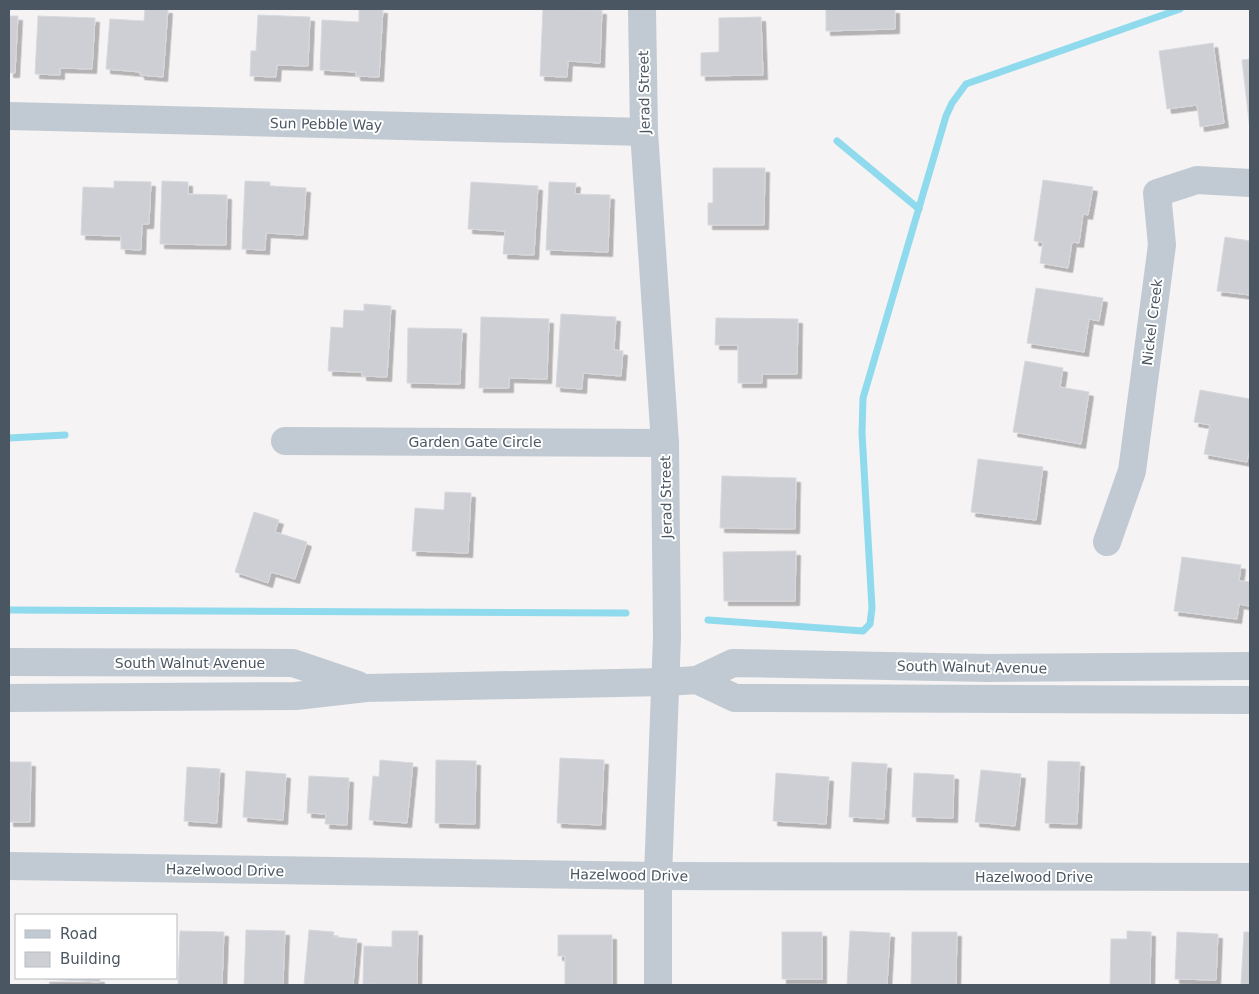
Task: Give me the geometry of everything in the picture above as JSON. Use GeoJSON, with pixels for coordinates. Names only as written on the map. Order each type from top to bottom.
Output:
{"type":"FeatureCollection","features":[{"type":"Feature","properties":{"kind":"street","name":"Jerad Street"},"geometry":{"type":"LineString","coordinates":[[642,9],[644,132],[665,443],[667,637],[658,876],[658,985]]}},
{"type":"Feature","properties":{"kind":"street","name":"Sun Pebble Way"},"geometry":{"type":"LineString","coordinates":[[9,116],[644,132]]}},
{"type":"Feature","properties":{"kind":"street","name":"Nickel Creek"},"geometry":{"type":"LineString","coordinates":[[1108,542],[1132,471],[1162,245],[1157,193],[1197,180],[1250,182]]}},
{"type":"Feature","properties":{"kind":"street","name":"Garden Gate Circle"},"geometry":{"type":"LineString","coordinates":[[286,441],[665,443]]}},
{"type":"Feature","properties":{"kind":"street","name":"South Walnut Avenue"},"geometry":{"type":"LineString","coordinates":[[9,662],[293,663],[366,688]]}},
{"type":"Feature","properties":{"kind":"street","name":"South Walnut Avenue"},"geometry":{"type":"LineString","coordinates":[[9,698],[296,696],[366,688],[666,682],[697,680],[733,663],[988,668],[1250,666]]}},
{"type":"Feature","properties":{"kind":"street","name":"South Walnut Avenue"},"geometry":{"type":"LineString","coordinates":[[697,680],[735,698],[1250,700]]}},
{"type":"Feature","properties":{"kind":"street","name":"Hazelwood Drive"},"geometry":{"type":"LineString","coordinates":[[9,866],[658,876],[1250,877]]}},
{"type":"Feature","properties":{"kind":"building"},"geometry":{"type":"Polygon","coordinates":[[[145,9],[168,9],[163,77],[140,75],[140,72],[106,69],[110,19],[144,21],[145,9]]]}},
{"type":"Feature","properties":{"kind":"building"},"geometry":{"type":"Polygon","coordinates":[[[359,9],[383,9],[379,77],[356,76],[356,72],[320,70],[322,20],[359,22],[359,9]]]}},
{"type":"Feature","properties":{"kind":"building"},"geometry":{"type":"Polygon","coordinates":[[[543,9],[602,10],[600,63],[568,61],[567,77],[540,76],[543,9]]]}},
{"type":"Feature","properties":{"kind":"building"},"geometry":{"type":"Polygon","coordinates":[[[826,9],[895,9],[895,29],[826,31],[826,9]]]}},
{"type":"Feature","properties":{"kind":"building"},"geometry":{"type":"Polygon","coordinates":[[[258,15],[310,17],[308,66],[277,65],[276,77],[250,76],[251,51],[256,51],[258,15]]]}},
{"type":"Feature","properties":{"kind":"building"},"geometry":{"type":"Polygon","coordinates":[[[9,16],[18,16],[15,73],[9,73],[9,16]]]}},
{"type":"Feature","properties":{"kind":"building"},"geometry":{"type":"Polygon","coordinates":[[[38,16],[95,18],[92,69],[60,68],[60,75],[35,74],[38,16]]]}},
{"type":"Feature","properties":{"kind":"building"},"geometry":{"type":"Polygon","coordinates":[[[761,17],[763,75],[701,76],[701,53],[719,52],[719,18],[761,17]]]}},
{"type":"Feature","properties":{"kind":"building"},"geometry":{"type":"Polygon","coordinates":[[[1213,43],[1224,123],[1200,127],[1197,105],[1167,109],[1159,51],[1213,43]]]}},
{"type":"Feature","properties":{"kind":"building"},"geometry":{"type":"Polygon","coordinates":[[[1250,59],[1250,130],[1242,60],[1250,59]]]}},
{"type":"Feature","properties":{"kind":"building"},"geometry":{"type":"Polygon","coordinates":[[[713,168],[765,168],[764,225],[708,225],[708,203],[713,203],[713,168]]]}},
{"type":"Feature","properties":{"kind":"building"},"geometry":{"type":"Polygon","coordinates":[[[1043,180],[1093,187],[1088,215],[1083,214],[1079,243],[1072,242],[1068,268],[1040,263],[1043,242],[1034,241],[1043,180]]]}},
{"type":"Feature","properties":{"kind":"building"},"geometry":{"type":"Polygon","coordinates":[[[114,181],[151,182],[149,224],[142,224],[141,250],[121,249],[121,236],[81,235],[83,187],[114,188],[114,181]]]}},
{"type":"Feature","properties":{"kind":"building"},"geometry":{"type":"Polygon","coordinates":[[[162,181],[188,182],[188,194],[227,195],[226,245],[160,244],[162,181]]]}},
{"type":"Feature","properties":{"kind":"building"},"geometry":{"type":"Polygon","coordinates":[[[245,181],[270,182],[270,186],[306,188],[303,235],[266,233],[265,250],[242,249],[245,181]]]}},
{"type":"Feature","properties":{"kind":"building"},"geometry":{"type":"Polygon","coordinates":[[[471,182],[538,186],[534,255],[503,254],[505,231],[468,229],[471,182]]]}},
{"type":"Feature","properties":{"kind":"building"},"geometry":{"type":"Polygon","coordinates":[[[549,182],[576,183],[575,194],[610,195],[608,252],[546,250],[549,182]]]}},
{"type":"Feature","properties":{"kind":"building"},"geometry":{"type":"Polygon","coordinates":[[[1225,237],[1250,241],[1250,295],[1217,291],[1225,237]]]}},
{"type":"Feature","properties":{"kind":"building"},"geometry":{"type":"Polygon","coordinates":[[[1036,288],[1103,298],[1099,321],[1089,319],[1084,352],[1027,343],[1036,288]]]}},
{"type":"Feature","properties":{"kind":"building"},"geometry":{"type":"Polygon","coordinates":[[[364,304],[391,306],[387,377],[362,376],[362,372],[328,371],[331,327],[343,328],[344,310],[364,311],[364,304]]]}},
{"type":"Feature","properties":{"kind":"building"},"geometry":{"type":"Polygon","coordinates":[[[561,314],[616,317],[614,350],[623,351],[621,376],[583,373],[582,389],[556,387],[561,314]]]}},
{"type":"Feature","properties":{"kind":"building"},"geometry":{"type":"Polygon","coordinates":[[[481,317],[549,319],[547,379],[509,378],[509,388],[479,388],[481,317]]]}},
{"type":"Feature","properties":{"kind":"building"},"geometry":{"type":"Polygon","coordinates":[[[716,318],[798,319],[797,374],[762,374],[762,383],[738,383],[738,345],[715,345],[716,318]]]}},
{"type":"Feature","properties":{"kind":"building"},"geometry":{"type":"Polygon","coordinates":[[[408,328],[462,329],[460,384],[407,383],[408,328]]]}},
{"type":"Feature","properties":{"kind":"building"},"geometry":{"type":"Polygon","coordinates":[[[1025,361],[1063,368],[1060,387],[1089,392],[1081,444],[1013,432],[1025,361]]]}},
{"type":"Feature","properties":{"kind":"building"},"geometry":{"type":"Polygon","coordinates":[[[1200,390],[1250,399],[1250,447],[1247,462],[1204,454],[1210,425],[1194,422],[1200,390]]]}},
{"type":"Feature","properties":{"kind":"building"},"geometry":{"type":"Polygon","coordinates":[[[978,459],[1043,467],[1036,520],[971,512],[978,459]]]}},
{"type":"Feature","properties":{"kind":"building"},"geometry":{"type":"Polygon","coordinates":[[[722,476],[796,478],[795,529],[720,528],[722,476]]]}},
{"type":"Feature","properties":{"kind":"building"},"geometry":{"type":"Polygon","coordinates":[[[445,492],[471,493],[468,553],[412,551],[415,508],[444,510],[445,492]]]}},
{"type":"Feature","properties":{"kind":"building"},"geometry":{"type":"Polygon","coordinates":[[[254,512],[279,520],[275,532],[307,542],[295,579],[271,572],[268,583],[235,572],[254,512]]]}},
{"type":"Feature","properties":{"kind":"building"},"geometry":{"type":"Polygon","coordinates":[[[796,551],[795,601],[724,601],[723,552],[796,551]]]}},
{"type":"Feature","properties":{"kind":"building"},"geometry":{"type":"Polygon","coordinates":[[[1182,557],[1241,565],[1239,581],[1250,582],[1249,606],[1239,604],[1237,619],[1174,611],[1182,557]]]}},
{"type":"Feature","properties":{"kind":"building"},"geometry":{"type":"Polygon","coordinates":[[[560,758],[604,760],[601,825],[557,823],[560,758]]]}},
{"type":"Feature","properties":{"kind":"building"},"geometry":{"type":"Polygon","coordinates":[[[380,760],[413,763],[407,823],[369,820],[373,776],[379,777],[380,760]]]}},
{"type":"Feature","properties":{"kind":"building"},"geometry":{"type":"Polygon","coordinates":[[[436,760],[476,761],[475,824],[435,823],[436,760]]]}},
{"type":"Feature","properties":{"kind":"building"},"geometry":{"type":"Polygon","coordinates":[[[1048,761],[1080,762],[1077,824],[1045,823],[1048,761]]]}},
{"type":"Feature","properties":{"kind":"building"},"geometry":{"type":"Polygon","coordinates":[[[9,762],[31,762],[30,822],[9,822],[9,762]]]}},
{"type":"Feature","properties":{"kind":"building"},"geometry":{"type":"Polygon","coordinates":[[[852,762],[887,764],[884,819],[849,817],[852,762]]]}},
{"type":"Feature","properties":{"kind":"building"},"geometry":{"type":"Polygon","coordinates":[[[187,767],[220,769],[217,823],[184,821],[187,767]]]}},
{"type":"Feature","properties":{"kind":"building"},"geometry":{"type":"Polygon","coordinates":[[[981,770],[1021,774],[1015,826],[975,822],[981,770]]]}},
{"type":"Feature","properties":{"kind":"building"},"geometry":{"type":"Polygon","coordinates":[[[246,771],[286,774],[283,820],[243,817],[246,771]]]}},
{"type":"Feature","properties":{"kind":"building"},"geometry":{"type":"Polygon","coordinates":[[[776,773],[829,777],[826,824],[773,821],[776,773]]]}},
{"type":"Feature","properties":{"kind":"building"},"geometry":{"type":"Polygon","coordinates":[[[914,773],[954,775],[953,818],[912,817],[914,773]]]}},
{"type":"Feature","properties":{"kind":"building"},"geometry":{"type":"Polygon","coordinates":[[[309,776],[349,778],[347,825],[325,824],[326,814],[307,813],[309,776]]]}},
{"type":"Feature","properties":{"kind":"building"},"geometry":{"type":"Polygon","coordinates":[[[246,930],[285,931],[283,985],[244,985],[246,930]]]}},
{"type":"Feature","properties":{"kind":"building"},"geometry":{"type":"Polygon","coordinates":[[[309,930],[334,932],[333,937],[357,939],[353,985],[304,985],[309,930]]]}},
{"type":"Feature","properties":{"kind":"building"},"geometry":{"type":"Polygon","coordinates":[[[180,931],[224,932],[222,985],[178,985],[180,931]]]}},
{"type":"Feature","properties":{"kind":"building"},"geometry":{"type":"Polygon","coordinates":[[[392,931],[418,931],[417,985],[363,984],[364,946],[392,947],[392,931]]]}},
{"type":"Feature","properties":{"kind":"building"},"geometry":{"type":"Polygon","coordinates":[[[850,931],[890,933],[887,985],[847,985],[850,931]]]}},
{"type":"Feature","properties":{"kind":"building"},"geometry":{"type":"Polygon","coordinates":[[[1127,931],[1151,932],[1150,985],[1110,985],[1111,939],[1127,939],[1127,931]]]}},
{"type":"Feature","properties":{"kind":"building"},"geometry":{"type":"Polygon","coordinates":[[[782,932],[822,932],[822,979],[782,979],[782,932]]]}},
{"type":"Feature","properties":{"kind":"building"},"geometry":{"type":"Polygon","coordinates":[[[912,932],[957,932],[956,985],[911,985],[912,932]]]}},
{"type":"Feature","properties":{"kind":"building"},"geometry":{"type":"Polygon","coordinates":[[[1177,932],[1218,934],[1216,980],[1175,979],[1177,932]]]}},
{"type":"Feature","properties":{"kind":"building"},"geometry":{"type":"Polygon","coordinates":[[[1244,932],[1250,932],[1250,984],[1241,984],[1244,932]]]}},
{"type":"Feature","properties":{"kind":"building"},"geometry":{"type":"Polygon","coordinates":[[[558,935],[612,935],[612,985],[565,985],[565,956],[558,956],[558,935]]]}},
{"type":"Feature","properties":{"kind":"building"},"geometry":{"type":"Polygon","coordinates":[[[45,979],[100,979],[100,982],[45,979]]]}},
{"type":"Feature","properties":{"kind":"waterway"},"geometry":{"type":"LineString","coordinates":[[708,620],[863,631],[870,624],[872,608],[862,433],[863,398],[946,116],[952,103],[966,84],[1180,9]]}},
{"type":"Feature","properties":{"kind":"waterway"},"geometry":{"type":"LineString","coordinates":[[837,141],[919,209]]}},
{"type":"Feature","properties":{"kind":"waterway"},"geometry":{"type":"LineString","coordinates":[[9,438],[65,435]]}},
{"type":"Feature","properties":{"kind":"waterway"},"geometry":{"type":"LineString","coordinates":[[9,610],[626,613]]}}]}
